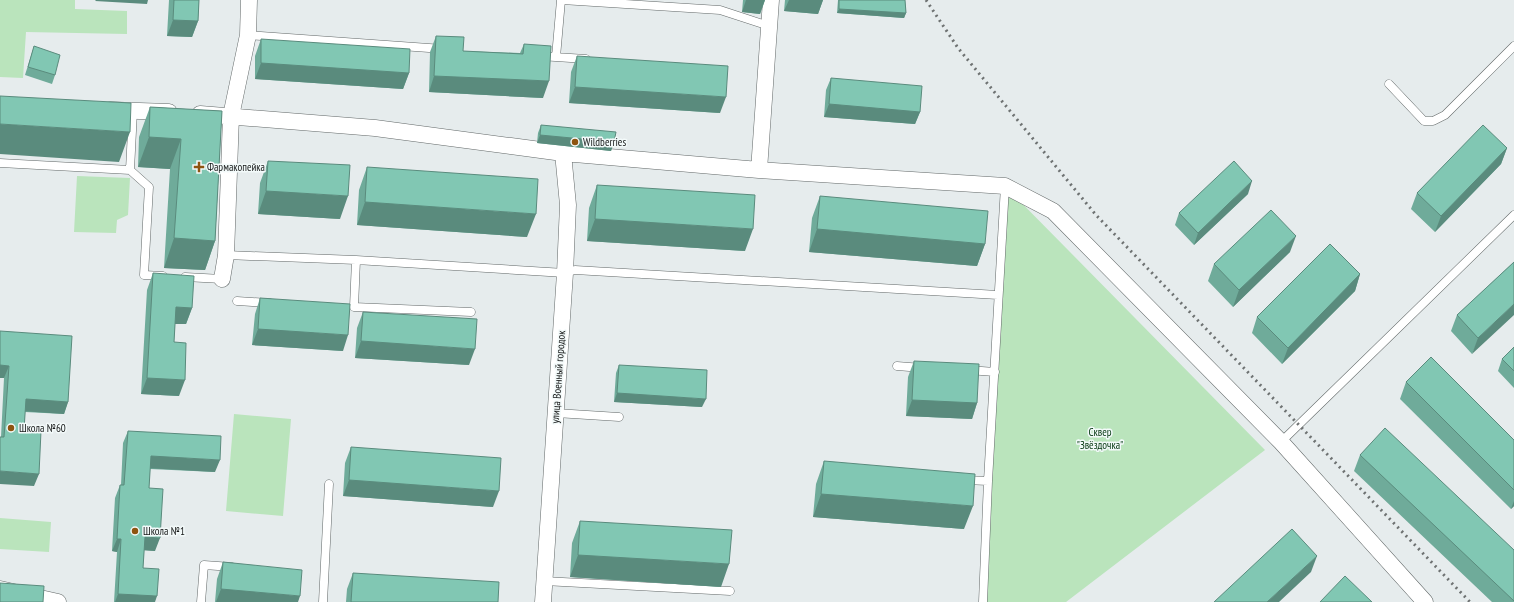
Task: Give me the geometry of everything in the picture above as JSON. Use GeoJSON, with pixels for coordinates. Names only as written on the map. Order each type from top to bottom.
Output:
{"type":"FeatureCollection","features":[{"type":"Feature","properties":{"kind":"street"},"geometry":{"type":"LineString","coordinates":[[222,279],[226,255],[231,116],[248,35],[249,0]]}},
{"type":"Feature","properties":{"kind":"street"},"geometry":{"type":"LineString","coordinates":[[759,170],[771,0]]}},
{"type":"Feature","properties":{"kind":"street"},"geometry":{"type":"LineString","coordinates":[[93,109],[231,116],[375,128],[563,153],[759,170],[1005,186],[1053,211],[1281,442],[1425,602]]}},
{"type":"Feature","properties":{"kind":"street","name":"улица Военный городок"},"geometry":{"type":"LineString","coordinates":[[543,602],[565,273],[568,205],[563,153]]}},
{"type":"Feature","properties":{"kind":"street"},"geometry":{"type":"LineString","coordinates":[[0,589],[53,601]]}},
{"type":"Feature","properties":{"kind":"lane"},"geometry":{"type":"LineString","coordinates":[[556,57],[562,0],[720,10],[769,26]]}},
{"type":"Feature","properties":{"kind":"lane"},"geometry":{"type":"LineString","coordinates":[[248,35],[454,50]]}},
{"type":"Feature","properties":{"kind":"lane"},"geometry":{"type":"LineString","coordinates":[[1389,84],[1424,121],[1433,120],[1445,115],[1514,46]]}},
{"type":"Feature","properties":{"kind":"lane"},"geometry":{"type":"LineString","coordinates":[[532,56],[595,60]]}},
{"type":"Feature","properties":{"kind":"lane"},"geometry":{"type":"LineString","coordinates":[[130,170],[133,111]]}},
{"type":"Feature","properties":{"kind":"lane"},"geometry":{"type":"LineString","coordinates":[[0,163],[130,170],[149,187],[144,275],[222,279]]}},
{"type":"Feature","properties":{"kind":"lane"},"geometry":{"type":"LineString","coordinates":[[983,602],[988,481],[1005,186]]}},
{"type":"Feature","properties":{"kind":"lane"},"geometry":{"type":"LineString","coordinates":[[1281,442],[1514,215]]}},
{"type":"Feature","properties":{"kind":"lane"},"geometry":{"type":"LineString","coordinates":[[226,255],[356,260],[565,273],[575,270],[998,295]]}},
{"type":"Feature","properties":{"kind":"lane"},"geometry":{"type":"LineString","coordinates":[[356,260],[350,306],[472,312]]}},
{"type":"Feature","properties":{"kind":"lane"},"geometry":{"type":"LineString","coordinates":[[237,301],[276,303]]}},
{"type":"Feature","properties":{"kind":"lane"},"geometry":{"type":"LineString","coordinates":[[897,366],[927,368]]}},
{"type":"Feature","properties":{"kind":"lane"},"geometry":{"type":"LineString","coordinates":[[957,370],[995,372]]}},
{"type":"Feature","properties":{"kind":"lane"},"geometry":{"type":"LineString","coordinates":[[556,413],[619,417]]}},
{"type":"Feature","properties":{"kind":"lane"},"geometry":{"type":"LineString","coordinates":[[957,479],[988,481]]}},
{"type":"Feature","properties":{"kind":"lane"},"geometry":{"type":"LineString","coordinates":[[323,602],[329,484]]}},
{"type":"Feature","properties":{"kind":"lane"},"geometry":{"type":"LineString","coordinates":[[201,602],[204,565],[243,568]]}},
{"type":"Feature","properties":{"kind":"lane"},"geometry":{"type":"LineString","coordinates":[[544,582],[730,591]]}},
{"type":"Feature","properties":{"kind":"green space"},"geometry":{"type":"Polygon","coordinates":[[[0,0],[75,0],[75,9],[127,11],[127,34],[26,32],[23,78],[0,77],[0,0]]]}},
{"type":"Feature","properties":{"kind":"green space"},"geometry":{"type":"Polygon","coordinates":[[[77,176],[130,178],[128,215],[117,220],[116,233],[74,232],[77,176]]]}},
{"type":"Feature","properties":{"kind":"green space","name":"Сквер \"Звёздочка\""},"geometry":{"type":"Polygon","coordinates":[[[1005,186],[1265,450],[1066,602],[983,602],[1005,186]]]}},
{"type":"Feature","properties":{"kind":"green space"},"geometry":{"type":"Polygon","coordinates":[[[234,414],[291,419],[283,516],[226,511],[234,414]]]}},
{"type":"Feature","properties":{"kind":"green space"},"geometry":{"type":"Polygon","coordinates":[[[0,518],[51,522],[49,552],[0,549],[0,518]]]}},
{"type":"Feature","properties":{"kind":"building"},"geometry":{"type":"Polygon","coordinates":[[[174,0],[199,0],[198,21],[173,20],[174,0]]]}},
{"type":"Feature","properties":{"kind":"building"},"geometry":{"type":"Polygon","coordinates":[[[839,0],[905,0],[906,13],[839,9],[839,0]]]}},
{"type":"Feature","properties":{"kind":"building"},"geometry":{"type":"Polygon","coordinates":[[[436,36],[464,37],[463,51],[523,54],[524,44],[551,46],[549,81],[434,76],[436,36]]]}},
{"type":"Feature","properties":{"kind":"building"},"geometry":{"type":"Polygon","coordinates":[[[261,39],[410,49],[409,73],[261,63],[261,39]]]}},
{"type":"Feature","properties":{"kind":"building"},"geometry":{"type":"Polygon","coordinates":[[[34,46],[60,55],[55,75],[28,67],[34,46]]]}},
{"type":"Feature","properties":{"kind":"building"},"geometry":{"type":"Polygon","coordinates":[[[577,56],[728,66],[726,97],[575,87],[577,56]]]}},
{"type":"Feature","properties":{"kind":"building"},"geometry":{"type":"Polygon","coordinates":[[[831,78],[922,86],[920,112],[829,104],[831,78]]]}},
{"type":"Feature","properties":{"kind":"building"},"geometry":{"type":"Polygon","coordinates":[[[0,96],[131,103],[130,132],[0,124],[0,96]]]}},
{"type":"Feature","properties":{"kind":"building"},"geometry":{"type":"Polygon","coordinates":[[[150,107],[222,111],[215,241],[174,238],[181,139],[149,137],[150,107]]]}},
{"type":"Feature","properties":{"kind":"building"},"geometry":{"type":"Polygon","coordinates":[[[541,125],[616,132],[614,142],[540,135],[541,125]]]}},
{"type":"Feature","properties":{"kind":"building"},"geometry":{"type":"Polygon","coordinates":[[[1483,125],[1507,148],[1441,216],[1417,193],[1483,125]]]}},
{"type":"Feature","properties":{"kind":"building"},"geometry":{"type":"Polygon","coordinates":[[[268,161],[350,165],[348,196],[266,191],[268,161]]]}},
{"type":"Feature","properties":{"kind":"building"},"geometry":{"type":"Polygon","coordinates":[[[1234,161],[1252,181],[1198,233],[1179,213],[1234,161]]]}},
{"type":"Feature","properties":{"kind":"building"},"geometry":{"type":"Polygon","coordinates":[[[367,167],[538,179],[536,214],[365,202],[367,167]]]}},
{"type":"Feature","properties":{"kind":"building"},"geometry":{"type":"Polygon","coordinates":[[[597,185],[755,195],[753,229],[595,219],[597,185]]]}},
{"type":"Feature","properties":{"kind":"building"},"geometry":{"type":"Polygon","coordinates":[[[820,196],[988,211],[985,244],[817,229],[820,196]]]}},
{"type":"Feature","properties":{"kind":"building"},"geometry":{"type":"Polygon","coordinates":[[[1271,210],[1296,236],[1239,290],[1214,264],[1271,210]]]}},
{"type":"Feature","properties":{"kind":"building"},"geometry":{"type":"Polygon","coordinates":[[[1330,244],[1360,274],[1288,348],[1257,317],[1330,244]]]}},
{"type":"Feature","properties":{"kind":"building"},"geometry":{"type":"Polygon","coordinates":[[[1514,262],[1514,304],[1478,338],[1457,315],[1514,262]]]}},
{"type":"Feature","properties":{"kind":"building"},"geometry":{"type":"Polygon","coordinates":[[[153,273],[194,276],[192,308],[176,307],[174,342],[186,343],[185,380],[147,378],[153,273]]]}},
{"type":"Feature","properties":{"kind":"building"},"geometry":{"type":"Polygon","coordinates":[[[260,298],[350,304],[348,335],[258,329],[260,298]]]}},
{"type":"Feature","properties":{"kind":"building"},"geometry":{"type":"Polygon","coordinates":[[[363,312],[477,319],[475,349],[361,341],[363,312]]]}},
{"type":"Feature","properties":{"kind":"building","name":"Школа №60"},"geometry":{"type":"Polygon","coordinates":[[[0,331],[72,336],[68,402],[26,399],[24,430],[41,431],[39,474],[0,471],[0,437],[4,437],[9,366],[0,365],[0,331]]]}},
{"type":"Feature","properties":{"kind":"building"},"geometry":{"type":"Polygon","coordinates":[[[1514,347],[1514,371],[1502,359],[1514,347]]]}},
{"type":"Feature","properties":{"kind":"building"},"geometry":{"type":"Polygon","coordinates":[[[1431,357],[1514,440],[1514,490],[1406,382],[1431,357]]]}},
{"type":"Feature","properties":{"kind":"building"},"geometry":{"type":"Polygon","coordinates":[[[914,361],[979,364],[977,403],[912,400],[914,361]]]}},
{"type":"Feature","properties":{"kind":"building"},"geometry":{"type":"Polygon","coordinates":[[[619,365],[707,370],[706,399],[617,393],[619,365]]]}},
{"type":"Feature","properties":{"kind":"building"},"geometry":{"type":"Polygon","coordinates":[[[1385,428],[1514,550],[1514,601],[1360,455],[1385,428]]]}},
{"type":"Feature","properties":{"kind":"building","name":"Школа №1"},"geometry":{"type":"Polygon","coordinates":[[[128,431],[221,436],[220,460],[151,456],[149,488],[163,489],[160,538],[145,537],[143,568],[159,569],[157,596],[118,594],[121,539],[117,539],[120,485],[124,485],[128,431]]]}},
{"type":"Feature","properties":{"kind":"building"},"geometry":{"type":"Polygon","coordinates":[[[351,447],[501,458],[499,491],[349,480],[351,447]]]}},
{"type":"Feature","properties":{"kind":"building"},"geometry":{"type":"Polygon","coordinates":[[[824,461],[975,474],[973,506],[821,494],[824,461]]]}},
{"type":"Feature","properties":{"kind":"building"},"geometry":{"type":"Polygon","coordinates":[[[580,521],[732,530],[729,564],[578,555],[580,521]]]}},
{"type":"Feature","properties":{"kind":"building"},"geometry":{"type":"Polygon","coordinates":[[[1292,529],[1317,556],[1267,602],[1214,602],[1292,529]]]}},
{"type":"Feature","properties":{"kind":"building"},"geometry":{"type":"Polygon","coordinates":[[[223,562],[302,570],[300,596],[221,589],[223,562]]]}},
{"type":"Feature","properties":{"kind":"building"},"geometry":{"type":"Polygon","coordinates":[[[353,573],[499,582],[498,602],[351,602],[353,573]]]}},
{"type":"Feature","properties":{"kind":"building"},"geometry":{"type":"Polygon","coordinates":[[[1345,576],[1372,602],[1320,602],[1345,576]]]}},
{"type":"Feature","properties":{"kind":"building"},"geometry":{"type":"Polygon","coordinates":[[[0,583],[44,586],[43,602],[0,602],[0,583]]]}},
{"type":"Feature","properties":{"kind":"railway"},"geometry":{"type":"LineString","coordinates":[[926,0],[958,48],[1096,215],[1470,602]]}},
{"type":"Feature","properties":{"kind":"place","name":"Wildberries"},"geometry":{"type":"Point","coordinates":[575,142]}},
{"type":"Feature","properties":{"kind":"place","name":"Фармакопейка"},"geometry":{"type":"Point","coordinates":[199,167]}},
{"type":"Feature","properties":{"kind":"place","name":"Школа №60"},"geometry":{"type":"Point","coordinates":[11,428]}},
{"type":"Feature","properties":{"kind":"place","name":"Школа №1"},"geometry":{"type":"Point","coordinates":[135,531]}}]}
